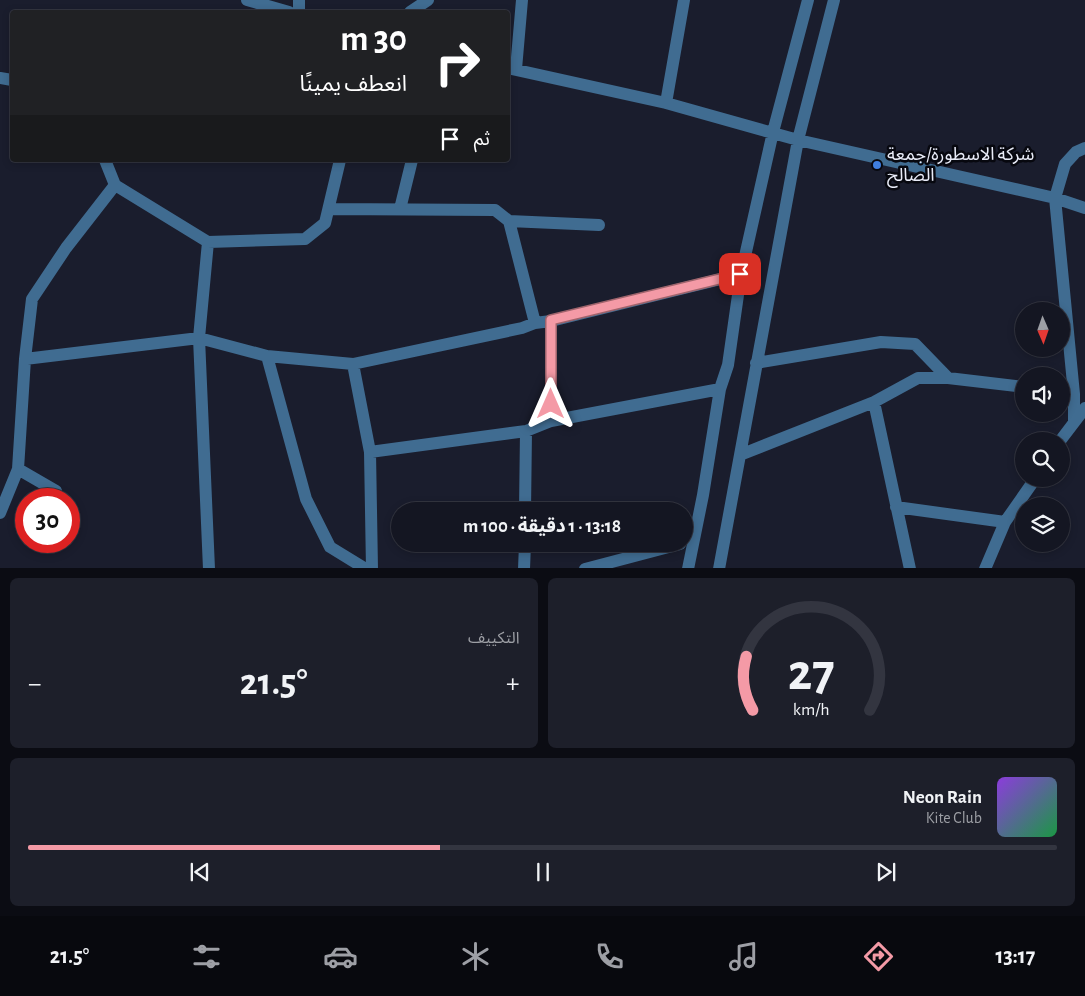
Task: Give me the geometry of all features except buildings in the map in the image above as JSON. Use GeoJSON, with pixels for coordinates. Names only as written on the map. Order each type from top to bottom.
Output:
{"type":"FeatureCollection","features":[{"type":"Feature","properties":{"kind":"street"},"geometry":{"type":"LineString","coordinates":[[247,0],[282,10]]}},
{"type":"Feature","properties":{"kind":"street"},"geometry":{"type":"LineString","coordinates":[[413,10],[428,0]]}},
{"type":"Feature","properties":{"kind":"street"},"geometry":{"type":"LineString","coordinates":[[522,0],[512,69],[666,103],[798,140],[1055,198],[1085,208]]}},
{"type":"Feature","properties":{"kind":"street"},"geometry":{"type":"LineString","coordinates":[[666,103],[684,0]]}},
{"type":"Feature","properties":{"kind":"street"},"geometry":{"type":"LineString","coordinates":[[693,527],[702,495],[720,389],[728,366],[740,274],[808,0]]}},
{"type":"Feature","properties":{"kind":"street"},"geometry":{"type":"LineString","coordinates":[[719,568],[798,140],[834,0]]}},
{"type":"Feature","properties":{"kind":"street"},"geometry":{"type":"LineString","coordinates":[[1065,367],[1055,198],[1065,164],[1076,152],[1085,148]]}},
{"type":"Feature","properties":{"kind":"street"},"geometry":{"type":"LineString","coordinates":[[106,162],[115,184],[208,242],[305,239],[325,223],[340,162]]}},
{"type":"Feature","properties":{"kind":"street"},"geometry":{"type":"LineString","coordinates":[[400,209],[412,162]]}},
{"type":"Feature","properties":{"kind":"street"},"geometry":{"type":"LineString","coordinates":[[0,513],[18,469],[25,359],[32,299],[66,248],[115,184]]}},
{"type":"Feature","properties":{"kind":"street"},"geometry":{"type":"LineString","coordinates":[[329,209],[495,210],[508,221],[535,322]]}},
{"type":"Feature","properties":{"kind":"street"},"geometry":{"type":"LineString","coordinates":[[508,221],[599,225]]}},
{"type":"Feature","properties":{"kind":"street"},"geometry":{"type":"LineString","coordinates":[[208,242],[199,338],[209,568]]}},
{"type":"Feature","properties":{"kind":"street"},"geometry":{"type":"LineString","coordinates":[[25,359],[199,338],[267,356],[353,364],[522,328],[535,322],[551,320],[740,274]]}},
{"type":"Feature","properties":{"kind":"street"},"geometry":{"type":"LineString","coordinates":[[551,320],[551,421]]}},
{"type":"Feature","properties":{"kind":"street"},"geometry":{"type":"LineString","coordinates":[[756,363],[881,342],[915,344],[948,378]]}},
{"type":"Feature","properties":{"kind":"street"},"geometry":{"type":"LineString","coordinates":[[267,356],[306,499],[330,547],[366,568]]}},
{"type":"Feature","properties":{"kind":"street"},"geometry":{"type":"LineString","coordinates":[[353,364],[370,452],[372,568]]}},
{"type":"Feature","properties":{"kind":"street"},"geometry":{"type":"LineString","coordinates":[[740,455],[874,402],[918,378],[948,378],[1015,386]]}},
{"type":"Feature","properties":{"kind":"street"},"geometry":{"type":"LineString","coordinates":[[370,452],[526,431],[551,421],[720,389]]}},
{"type":"Feature","properties":{"kind":"street"},"geometry":{"type":"LineString","coordinates":[[874,402],[910,568]]}},
{"type":"Feature","properties":{"kind":"street"},"geometry":{"type":"LineString","coordinates":[[1070,405],[1074,421]]}},
{"type":"Feature","properties":{"kind":"street"},"geometry":{"type":"LineString","coordinates":[[1066,432],[1085,408]]}},
{"type":"Feature","properties":{"kind":"street"},"geometry":{"type":"LineString","coordinates":[[525,502],[526,431]]}},
{"type":"Feature","properties":{"kind":"street"},"geometry":{"type":"LineString","coordinates":[[18,469],[51,488]]}},
{"type":"Feature","properties":{"kind":"street"},"geometry":{"type":"LineString","coordinates":[[985,568],[1005,522],[1029,487]]}},
{"type":"Feature","properties":{"kind":"street"},"geometry":{"type":"LineString","coordinates":[[896,507],[1005,522]]}},
{"type":"Feature","properties":{"kind":"street"},"geometry":{"type":"LineString","coordinates":[[524,552],[524,568]]}},
{"type":"Feature","properties":{"kind":"street"},"geometry":{"type":"LineString","coordinates":[[585,568],[648,552]]}},
{"type":"Feature","properties":{"kind":"street"},"geometry":{"type":"LineString","coordinates":[[688,568],[689,552]]}},
{"type":"Feature","properties":{"kind":"place","name":"شركة الاسطورة/جمعة الصالح"},"geometry":{"type":"Point","coordinates":[877,165]}},
{"type":"Feature","properties":{"kind":"route"},"geometry":{"type":"LineString","coordinates":[[551,404],[551,320],[740,274]]}}]}
